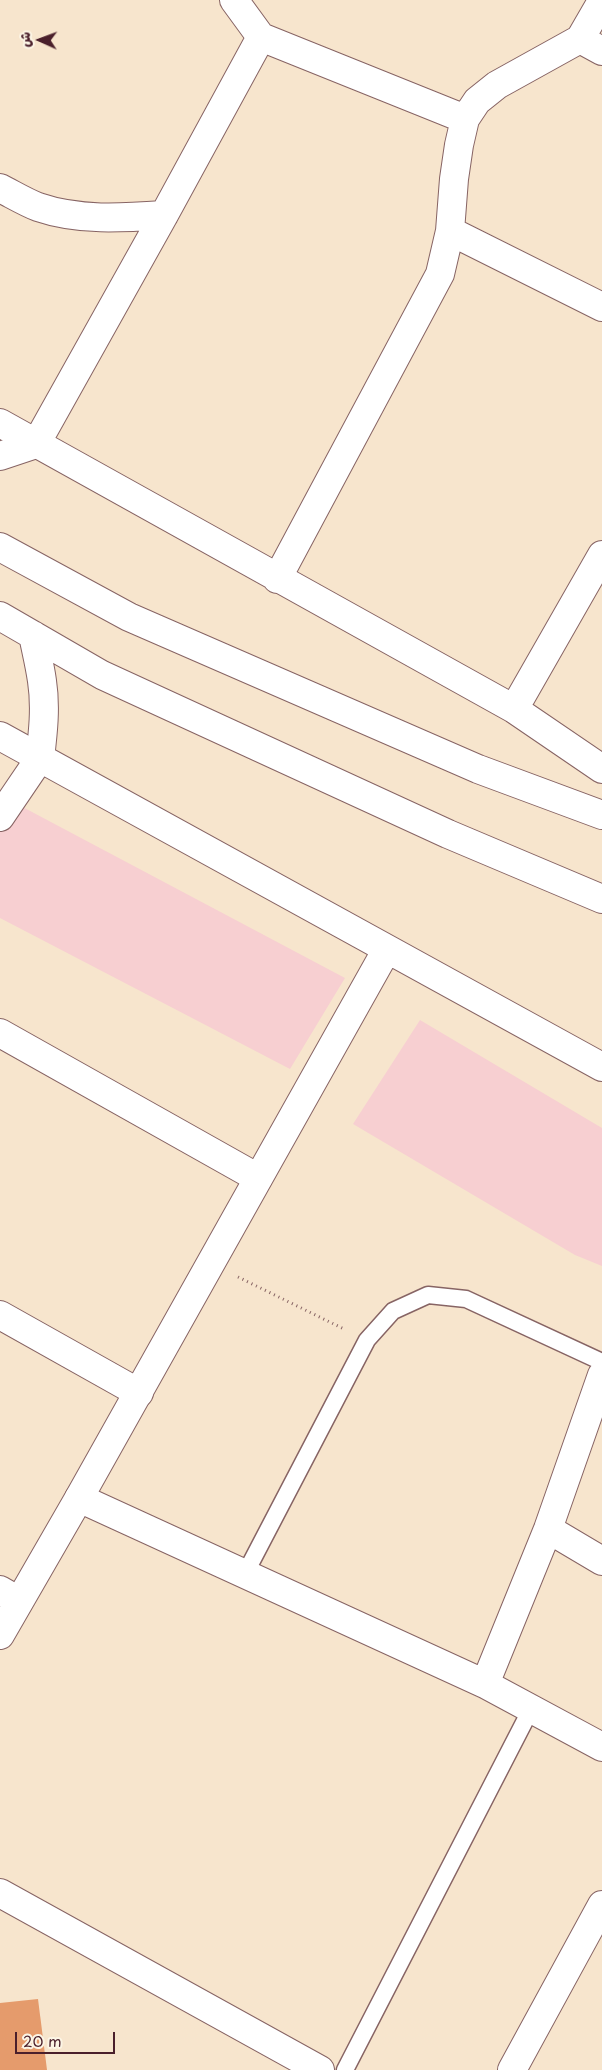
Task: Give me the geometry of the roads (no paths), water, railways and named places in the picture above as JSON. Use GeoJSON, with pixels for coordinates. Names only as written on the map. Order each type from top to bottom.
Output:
{"type":"FeatureCollection","features":[{"type":"Feature","properties":{"kind":"street"},"geometry":{"type":"LineString","coordinates":[[234,0],[261,37],[465,119]]}},
{"type":"Feature","properties":{"kind":"street"},"geometry":{"type":"LineString","coordinates":[[277,579],[440,274],[450,231],[454,179],[465,119],[477,101],[497,85],[591,45],[602,1]]}},
{"type":"Feature","properties":{"kind":"street"},"geometry":{"type":"LineString","coordinates":[[0,456],[36,444],[261,37]]}},
{"type":"Feature","properties":{"kind":"street"},"geometry":{"type":"LineString","coordinates":[[0,188],[37,206],[72,215],[111,218],[164,215]]}},
{"type":"Feature","properties":{"kind":"street"},"geometry":{"type":"LineString","coordinates":[[450,231],[602,307]]}},
{"type":"Feature","properties":{"kind":"street"},"geometry":{"type":"LineString","coordinates":[[0,423],[277,579],[514,709],[602,769]]}},
{"type":"Feature","properties":{"kind":"street"},"geometry":{"type":"LineString","coordinates":[[0,547],[129,617],[478,769],[602,815]]}},
{"type":"Feature","properties":{"kind":"street"},"geometry":{"type":"LineString","coordinates":[[514,709],[602,554]]}},
{"type":"Feature","properties":{"kind":"street"},"geometry":{"type":"LineString","coordinates":[[0,616],[102,674],[129,687],[448,834],[602,899]]}},
{"type":"Feature","properties":{"kind":"street"},"geometry":{"type":"LineString","coordinates":[[0,817],[40,758],[44,699],[34,635]]}},
{"type":"Feature","properties":{"kind":"street"},"geometry":{"type":"LineString","coordinates":[[0,736],[602,1067]]}},
{"type":"Feature","properties":{"kind":"street"},"geometry":{"type":"LineString","coordinates":[[0,1635],[9,1596],[79,1498],[387,949]]}},
{"type":"Feature","properties":{"kind":"street"},"geometry":{"type":"LineString","coordinates":[[0,1034],[258,1178]]}},
{"type":"Feature","properties":{"kind":"street"},"geometry":{"type":"LineString","coordinates":[[0,1315],[139,1393]]}},
{"type":"Feature","properties":{"kind":"street"},"geometry":{"type":"LineString","coordinates":[[485,1684],[548,1529],[602,1375]]}},
{"type":"Feature","properties":{"kind":"street"},"geometry":{"type":"LineString","coordinates":[[79,1498],[485,1684],[602,1747]]}},
{"type":"Feature","properties":{"kind":"street"},"geometry":{"type":"LineString","coordinates":[[548,1529],[602,1561]]}},
{"type":"Feature","properties":{"kind":"street"},"geometry":{"type":"LineString","coordinates":[[0,1893],[320,2070]]}},
{"type":"Feature","properties":{"kind":"street"},"geometry":{"type":"LineString","coordinates":[[512,2070],[602,1905]]}},
{"type":"Feature","properties":{"kind":"lane"},"geometry":{"type":"LineString","coordinates":[[245,1574],[367,1340],[393,1311],[428,1295],[466,1299],[602,1362]]}},
{"type":"Feature","properties":{"kind":"lane"},"geometry":{"type":"LineString","coordinates":[[345,2070],[531,1709]]}}]}
